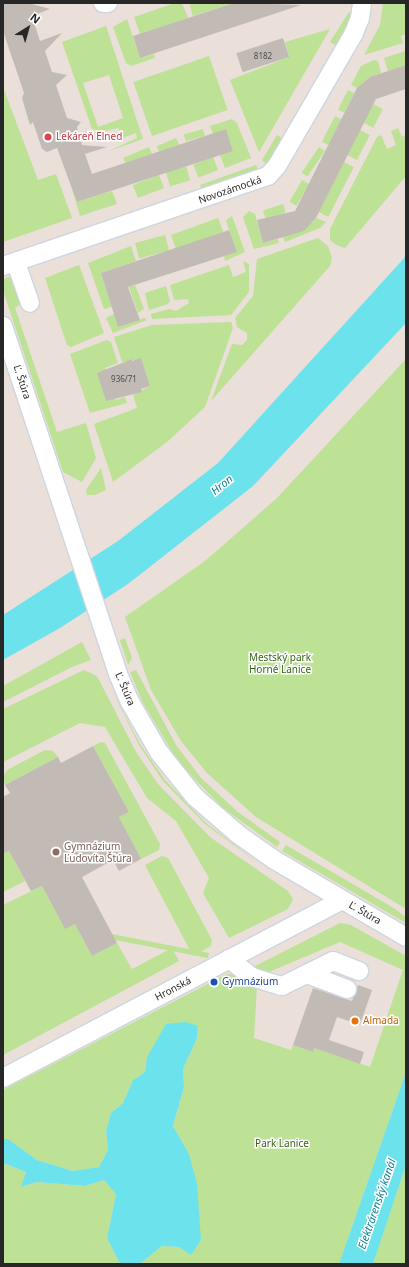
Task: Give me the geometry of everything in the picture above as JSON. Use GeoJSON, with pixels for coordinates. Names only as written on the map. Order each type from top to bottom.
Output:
{"type":"FeatureCollection","features":[{"type":"Feature","properties":{"kind":"street"},"geometry":{"type":"LineString","coordinates":[[103,3],[108,3]]}},
{"type":"Feature","properties":{"kind":"street","name":"Novozámocká"},"geometry":{"type":"LineString","coordinates":[[9,264],[268,176],[277,166],[354,33],[360,18],[362,3]]}},
{"type":"Feature","properties":{"kind":"street"},"geometry":{"type":"LineString","coordinates":[[9,264],[30,303]]}},
{"type":"Feature","properties":{"kind":"street","name":"Ľ. Štúra"},"geometry":{"type":"LineString","coordinates":[[3,326],[108,645],[124,687],[143,728],[185,786],[239,835],[342,900],[406,937]]}},
{"type":"Feature","properties":{"kind":"street","name":"Hronská"},"geometry":{"type":"LineString","coordinates":[[3,1078],[342,900]]}},
{"type":"Feature","properties":{"kind":"street"},"geometry":{"type":"LineString","coordinates":[[229,960],[252,977],[282,986],[333,961],[359,971]]}},
{"type":"Feature","properties":{"kind":"street"},"geometry":{"type":"LineString","coordinates":[[307,974],[346,989]]}},
{"type":"Feature","properties":{"kind":"green space"},"geometry":{"type":"Polygon","coordinates":[[[175,3],[182,3],[188,18],[140,34],[134,17],[175,3]]]}},
{"type":"Feature","properties":{"kind":"green space"},"geometry":{"type":"Polygon","coordinates":[[[189,3],[234,3],[193,16],[189,3]]]}},
{"type":"Feature","properties":{"kind":"green space"},"geometry":{"type":"Polygon","coordinates":[[[383,3],[406,3],[406,34],[401,36],[403,43],[364,55],[380,25],[383,3]]]}},
{"type":"Feature","properties":{"kind":"green space"},"geometry":{"type":"Polygon","coordinates":[[[349,12],[354,15],[337,46],[330,42],[349,12]]]}},
{"type":"Feature","properties":{"kind":"green space"},"geometry":{"type":"Polygon","coordinates":[[[127,19],[140,58],[154,54],[155,58],[131,66],[126,63],[113,27],[127,19]]]}},
{"type":"Feature","properties":{"kind":"green space"},"geometry":{"type":"Polygon","coordinates":[[[106,26],[143,139],[109,151],[137,138],[136,133],[122,138],[118,128],[102,132],[92,129],[62,42],[106,26]],[[109,75],[83,83],[98,127],[123,118],[109,75]]]}},
{"type":"Feature","properties":{"kind":"green space"},"geometry":{"type":"Polygon","coordinates":[[[330,29],[259,152],[230,80],[289,57],[285,42],[330,29]]]}},
{"type":"Feature","properties":{"kind":"green space"},"geometry":{"type":"Polygon","coordinates":[[[406,51],[406,65],[388,71],[384,58],[406,51]]]}},
{"type":"Feature","properties":{"kind":"green space"},"geometry":{"type":"Polygon","coordinates":[[[209,56],[228,110],[152,136],[133,82],[209,56]]]}},
{"type":"Feature","properties":{"kind":"green space"},"geometry":{"type":"Polygon","coordinates":[[[374,60],[378,61],[381,73],[370,77],[357,88],[351,85],[361,66],[374,60]]]}},
{"type":"Feature","properties":{"kind":"green space"},"geometry":{"type":"Polygon","coordinates":[[[3,87],[38,180],[56,174],[72,218],[3,242],[3,87]]]}},
{"type":"Feature","properties":{"kind":"green space"},"geometry":{"type":"Polygon","coordinates":[[[348,90],[354,93],[344,113],[338,110],[348,90]]]}},
{"type":"Feature","properties":{"kind":"green space"},"geometry":{"type":"Polygon","coordinates":[[[373,104],[383,109],[373,128],[363,123],[373,104]]]}},
{"type":"Feature","properties":{"kind":"green space"},"geometry":{"type":"Polygon","coordinates":[[[335,116],[341,119],[328,145],[322,142],[335,116]]]}},
{"type":"Feature","properties":{"kind":"green space"},"geometry":{"type":"Polygon","coordinates":[[[232,119],[237,123],[251,158],[225,168],[220,155],[233,151],[226,129],[213,134],[210,126],[232,119]]]}},
{"type":"Feature","properties":{"kind":"green space"},"geometry":{"type":"Polygon","coordinates":[[[398,128],[402,137],[406,135],[406,176],[345,248],[336,245],[330,240],[330,229],[377,137],[381,135],[387,149],[396,145],[391,131],[398,128]]]}},
{"type":"Feature","properties":{"kind":"green space"},"geometry":{"type":"Polygon","coordinates":[[[203,129],[205,136],[186,141],[184,135],[203,129]]]}},
{"type":"Feature","properties":{"kind":"green space"},"geometry":{"type":"Polygon","coordinates":[[[360,130],[370,135],[357,160],[347,155],[360,130]]]}},
{"type":"Feature","properties":{"kind":"green space"},"geometry":{"type":"Polygon","coordinates":[[[277,135],[284,139],[267,165],[262,160],[277,135]]]}},
{"type":"Feature","properties":{"kind":"green space"},"geometry":{"type":"Polygon","coordinates":[[[176,138],[179,145],[160,154],[157,146],[176,138]]]}},
{"type":"Feature","properties":{"kind":"green space"},"geometry":{"type":"Polygon","coordinates":[[[149,147],[152,154],[126,165],[123,158],[149,147]]]}},
{"type":"Feature","properties":{"kind":"green space"},"geometry":{"type":"Polygon","coordinates":[[[319,147],[325,151],[307,177],[302,173],[319,147]]]}},
{"type":"Feature","properties":{"kind":"green space"},"geometry":{"type":"Polygon","coordinates":[[[213,157],[218,170],[198,178],[193,165],[213,157]]]}},
{"type":"Feature","properties":{"kind":"green space"},"geometry":{"type":"Polygon","coordinates":[[[344,162],[354,167],[328,217],[319,212],[344,162]]]}},
{"type":"Feature","properties":{"kind":"green space"},"geometry":{"type":"Polygon","coordinates":[[[256,165],[260,173],[203,192],[200,185],[256,165]]]}},
{"type":"Feature","properties":{"kind":"green space"},"geometry":{"type":"Polygon","coordinates":[[[186,166],[190,180],[170,186],[166,172],[186,166]]]}},
{"type":"Feature","properties":{"kind":"green space"},"geometry":{"type":"Polygon","coordinates":[[[66,169],[77,202],[112,191],[117,204],[80,216],[66,169]]]}},
{"type":"Feature","properties":{"kind":"green space"},"geometry":{"type":"Polygon","coordinates":[[[159,175],[164,188],[138,198],[133,185],[159,175]]]}},
{"type":"Feature","properties":{"kind":"green space"},"geometry":{"type":"Polygon","coordinates":[[[302,180],[309,184],[296,206],[290,202],[302,180]]]}},
{"type":"Feature","properties":{"kind":"green space"},"geometry":{"type":"Polygon","coordinates":[[[283,204],[286,213],[266,219],[263,210],[283,204]]]}},
{"type":"Feature","properties":{"kind":"green space"},"geometry":{"type":"Polygon","coordinates":[[[249,211],[255,214],[263,243],[278,239],[279,243],[254,249],[243,217],[249,211]]]}},
{"type":"Feature","properties":{"kind":"green space"},"geometry":{"type":"Polygon","coordinates":[[[232,216],[245,252],[225,261],[224,256],[236,252],[226,220],[232,216]]]}},
{"type":"Feature","properties":{"kind":"green space"},"geometry":{"type":"Polygon","coordinates":[[[218,218],[223,232],[176,249],[171,235],[218,218]]]}},
{"type":"Feature","properties":{"kind":"green space"},"geometry":{"type":"Polygon","coordinates":[[[316,218],[326,222],[320,228],[285,242],[283,237],[303,231],[316,218]]]}},
{"type":"Feature","properties":{"kind":"green space"},"geometry":{"type":"Polygon","coordinates":[[[165,235],[169,250],[139,258],[135,243],[165,235]]]}},
{"type":"Feature","properties":{"kind":"green space"},"geometry":{"type":"Polygon","coordinates":[[[318,238],[328,246],[332,258],[330,266],[211,401],[232,344],[242,345],[247,340],[247,333],[237,327],[235,318],[253,296],[257,259],[318,238]]]}},
{"type":"Feature","properties":{"kind":"green space"},"geometry":{"type":"Polygon","coordinates":[[[131,246],[136,261],[101,273],[112,307],[104,309],[88,263],[131,246]]]}},
{"type":"Feature","properties":{"kind":"green space"},"geometry":{"type":"Polygon","coordinates":[[[243,261],[249,264],[249,292],[231,315],[152,319],[151,314],[169,309],[176,311],[189,303],[188,299],[174,300],[170,285],[229,265],[233,277],[246,272],[243,261]]]}},
{"type":"Feature","properties":{"kind":"green space"},"geometry":{"type":"Polygon","coordinates":[[[79,265],[104,333],[71,347],[67,345],[45,278],[79,265]]]}},
{"type":"Feature","properties":{"kind":"green space"},"geometry":{"type":"Polygon","coordinates":[[[8,277],[14,278],[23,302],[15,308],[57,432],[86,423],[96,458],[82,482],[63,472],[3,290],[3,280],[8,277]]]}},
{"type":"Feature","properties":{"kind":"green space"},"geometry":{"type":"Polygon","coordinates":[[[135,285],[144,309],[138,313],[129,287],[135,285]]]}},
{"type":"Feature","properties":{"kind":"green space"},"geometry":{"type":"Polygon","coordinates":[[[166,286],[170,301],[168,304],[149,310],[145,293],[166,286]]]}},
{"type":"Feature","properties":{"kind":"green space"},"geometry":{"type":"Polygon","coordinates":[[[114,314],[118,327],[144,318],[147,320],[113,333],[106,318],[114,314]]]}},
{"type":"Feature","properties":{"kind":"green space"},"geometry":{"type":"Polygon","coordinates":[[[231,322],[233,328],[205,407],[167,442],[113,482],[94,424],[137,408],[133,395],[150,386],[141,359],[122,362],[114,337],[152,325],[231,322]]]}},
{"type":"Feature","properties":{"kind":"green space"},"geometry":{"type":"Polygon","coordinates":[[[107,340],[111,342],[118,363],[105,368],[116,400],[125,397],[127,403],[90,413],[70,354],[107,340]]]}},
{"type":"Feature","properties":{"kind":"green space","name":"Mestský park Horné Lanice"},"geometry":{"type":"Polygon","coordinates":[[[406,359],[406,909],[256,817],[207,773],[181,741],[151,690],[125,617],[205,561],[277,498],[406,359]]]}},
{"type":"Feature","properties":{"kind":"green space"},"geometry":{"type":"Polygon","coordinates":[[[101,468],[106,490],[95,495],[87,495],[86,490],[101,468]]]}},
{"type":"Feature","properties":{"kind":"green space"},"geometry":{"type":"Polygon","coordinates":[[[125,638],[132,658],[128,665],[120,640],[125,638]]]}},
{"type":"Feature","properties":{"kind":"green space"},"geometry":{"type":"Polygon","coordinates":[[[82,642],[91,660],[74,666],[3,702],[3,686],[82,642]]]}},
{"type":"Feature","properties":{"kind":"green space"},"geometry":{"type":"Polygon","coordinates":[[[84,670],[97,676],[136,752],[158,784],[210,837],[288,891],[293,899],[288,909],[229,938],[203,893],[209,878],[176,821],[147,798],[105,727],[80,723],[3,762],[3,709],[84,670]]]}},
{"type":"Feature","properties":{"kind":"green space"},"geometry":{"type":"Polygon","coordinates":[[[136,670],[176,745],[202,779],[238,812],[280,842],[277,847],[223,808],[178,762],[142,701],[130,672],[136,670]]]}},
{"type":"Feature","properties":{"kind":"green space"},"geometry":{"type":"Polygon","coordinates":[[[109,685],[140,744],[165,780],[206,823],[263,867],[205,824],[163,781],[139,745],[109,685]]]}},
{"type":"Feature","properties":{"kind":"green space"},"geometry":{"type":"Polygon","coordinates":[[[101,742],[105,743],[160,844],[159,850],[141,859],[119,817],[129,812],[93,746],[101,742]]]}},
{"type":"Feature","properties":{"kind":"green space"},"geometry":{"type":"Polygon","coordinates":[[[45,750],[53,751],[58,757],[5,785],[3,777],[7,770],[45,750]]]}},
{"type":"Feature","properties":{"kind":"green space"},"geometry":{"type":"Polygon","coordinates":[[[286,845],[392,907],[406,917],[406,923],[282,851],[286,845]]]}},
{"type":"Feature","properties":{"kind":"green space"},"geometry":{"type":"Polygon","coordinates":[[[9,851],[25,881],[3,892],[3,854],[9,851]]]}},
{"type":"Feature","properties":{"kind":"green space"},"geometry":{"type":"Polygon","coordinates":[[[162,856],[168,858],[212,940],[211,946],[193,956],[145,865],[162,856]]]}},
{"type":"Feature","properties":{"kind":"green space"},"geometry":{"type":"Polygon","coordinates":[[[42,886],[65,929],[75,924],[92,956],[117,943],[132,969],[172,948],[179,961],[3,1055],[3,905],[42,886]]]}},
{"type":"Feature","properties":{"kind":"green space"},"geometry":{"type":"Polygon","coordinates":[[[3,913],[209,953],[208,958],[3,918],[3,913]]]}},
{"type":"Feature","properties":{"kind":"green space","name":"Park Lanice"},"geometry":{"type":"Polygon","coordinates":[[[340,923],[351,925],[406,956],[406,1072],[339,1264],[140,1264],[162,1246],[179,1247],[189,1154],[173,1126],[184,1087],[183,1069],[197,1038],[198,1026],[147,1057],[145,1072],[133,1080],[123,1103],[111,1113],[106,1131],[108,1150],[99,1167],[73,1171],[37,1160],[8,1139],[3,1139],[3,1090],[227,974],[235,975],[257,986],[254,1038],[291,1050],[293,1045],[313,1052],[314,1048],[370,1067],[403,970],[340,942],[264,974],[251,968],[340,923]]]}},
{"type":"Feature","properties":{"kind":"green space"},"geometry":{"type":"Polygon","coordinates":[[[3,1163],[26,1172],[22,1187],[37,1182],[85,1186],[104,1180],[116,1194],[107,1238],[119,1262],[124,1264],[3,1264],[3,1163]]]}},
{"type":"Feature","properties":{"kind":"green space"},"geometry":{"type":"Polygon","coordinates":[[[406,1165],[406,1264],[373,1264],[382,1236],[406,1165]]]}},
{"type":"Feature","properties":{"kind":"water","name":"Hron"},"geometry":{"type":"Polygon","coordinates":[[[406,256],[406,323],[253,486],[128,584],[60,628],[3,660],[3,615],[118,541],[218,463],[406,256]]]}},
{"type":"Feature","properties":{"kind":"water"},"geometry":{"type":"Polygon","coordinates":[[[186,1022],[198,1026],[197,1038],[183,1069],[184,1087],[173,1126],[189,1154],[197,1184],[201,1240],[191,1255],[179,1247],[162,1246],[140,1264],[124,1264],[119,1262],[107,1238],[116,1194],[104,1180],[85,1186],[37,1182],[21,1187],[26,1172],[3,1163],[3,1139],[8,1139],[37,1160],[73,1171],[99,1167],[108,1150],[106,1131],[111,1113],[123,1103],[133,1080],[145,1072],[147,1057],[166,1024],[186,1022]]]}},
{"type":"Feature","properties":{"kind":"water","name":"Elektrárenský kanál"},"geometry":{"type":"Polygon","coordinates":[[[406,1072],[406,1165],[373,1264],[339,1264],[406,1072]]]}},
{"type":"Feature","properties":{"kind":"building"},"geometry":{"type":"Polygon","coordinates":[[[3,3],[28,3],[50,9],[32,16],[40,41],[62,33],[45,51],[52,72],[67,75],[56,85],[67,118],[81,122],[77,127],[82,145],[107,147],[85,154],[92,174],[226,129],[233,151],[77,202],[57,148],[47,152],[42,149],[33,122],[30,125],[22,98],[24,93],[3,31],[3,3]]]}},
{"type":"Feature","properties":{"kind":"building"},"geometry":{"type":"Polygon","coordinates":[[[234,3],[301,5],[140,58],[133,36],[234,3]]]}},
{"type":"Feature","properties":{"kind":"building"},"geometry":{"type":"Polygon","coordinates":[[[283,38],[289,57],[243,72],[236,53],[283,38]]]}},
{"type":"Feature","properties":{"kind":"building"},"geometry":{"type":"Polygon","coordinates":[[[406,65],[406,89],[376,99],[316,218],[304,231],[263,243],[257,220],[295,211],[357,88],[370,77],[406,65]]]}},
{"type":"Feature","properties":{"kind":"building"},"geometry":{"type":"Polygon","coordinates":[[[229,230],[237,252],[128,287],[140,320],[118,327],[101,273],[229,230]]]}},
{"type":"Feature","properties":{"kind":"building"},"geometry":{"type":"Polygon","coordinates":[[[141,358],[150,386],[141,389],[142,392],[106,401],[97,373],[132,359],[132,361],[141,358]]]}},
{"type":"Feature","properties":{"kind":"building","name":"Gymnázium Ľudovíta Štúra"},"geometry":{"type":"Polygon","coordinates":[[[93,746],[129,812],[119,817],[141,859],[119,871],[113,860],[82,877],[117,943],[92,956],[75,924],[65,929],[42,886],[31,891],[9,851],[3,854],[3,797],[10,793],[5,785],[58,757],[61,763],[93,746]]]}},
{"type":"Feature","properties":{"kind":"building","name":"Almada"},"geometry":{"type":"Polygon","coordinates":[[[358,985],[372,990],[360,1025],[337,1017],[329,1040],[364,1052],[360,1064],[314,1048],[313,1052],[293,1045],[313,988],[352,1001],[358,985]]]}},
{"type":"Feature","properties":{"kind":"place","name":"Lekáreň Elned"},"geometry":{"type":"Point","coordinates":[48,137]}},
{"type":"Feature","properties":{"kind":"place","name":"Gymnázium Ľudovíta Štúra"},"geometry":{"type":"Point","coordinates":[56,852]}},
{"type":"Feature","properties":{"kind":"place","name":"Gymnázium"},"geometry":{"type":"Point","coordinates":[214,982]}},
{"type":"Feature","properties":{"kind":"place","name":"Almada"},"geometry":{"type":"Point","coordinates":[355,1021]}}]}
